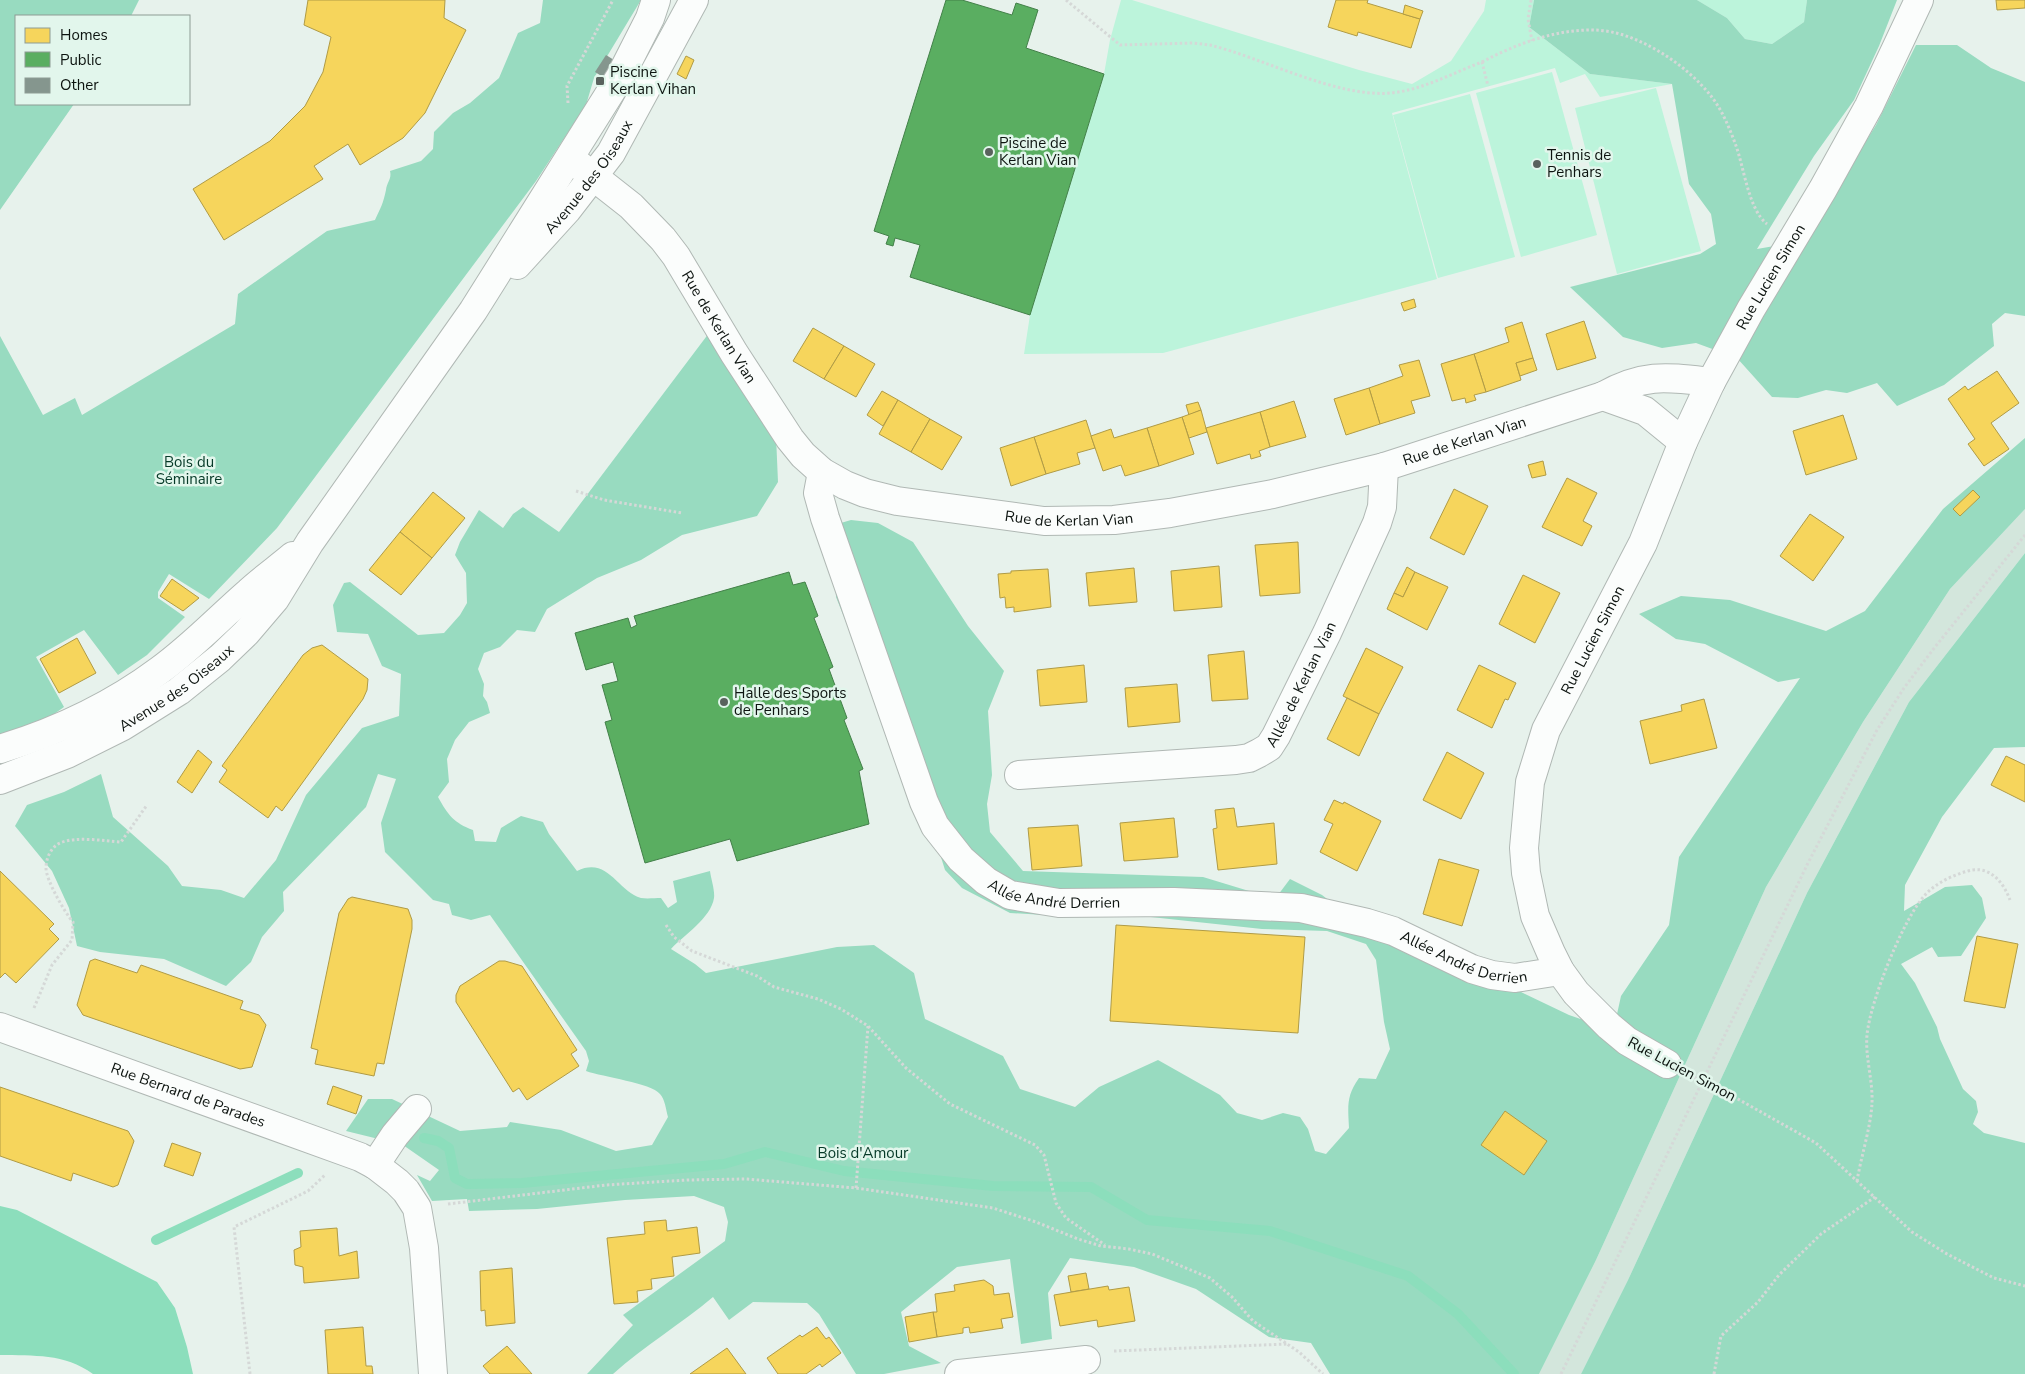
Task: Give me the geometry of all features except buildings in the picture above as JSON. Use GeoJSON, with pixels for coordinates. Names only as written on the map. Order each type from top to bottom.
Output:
{"type":"FeatureCollection","features":[{"type":"Feature","properties":{"kind":"street","name":"Avenue des Oiseaux"},"geometry":{"type":"LineString","coordinates":[[0,780],[27,771],[123,726],[179,691],[220,658],[246,633],[274,599],[310,542],[474,311],[620,77],[650,18],[656,0]]}},
{"type":"Feature","properties":{"kind":"street","name":"Avenue des Oiseaux"},"geometry":{"type":"LineString","coordinates":[[474,311],[567,210],[611,154],[694,0]]}},
{"type":"Feature","properties":{"kind":"street","name":"Rue Lucien Simon"},"geometry":{"type":"LineString","coordinates":[[1667,1064],[1627,1041],[1609,1026],[1576,993],[1560,971],[1535,916],[1526,873],[1524,848],[1530,782],[1546,730],[1643,542],[1683,442],[1711,382],[1750,309],[1823,189],[1869,106],[1919,0]]}},
{"type":"Feature","properties":{"kind":"street","name":"Rue de Kerlan Vian"},"geometry":{"type":"LineString","coordinates":[[570,158],[632,206],[663,239],[676,256],[734,353],[820,482],[851,488],[897,501],[1013,518],[1076,522],[1124,518],[1273,494],[1384,467],[1603,396],[1619,387],[1639,380],[1662,377],[1711,382]]}},
{"type":"Feature","properties":{"kind":"street"},"geometry":{"type":"LineString","coordinates":[[1603,396],[1645,411],[1683,442]]}},
{"type":"Feature","properties":{"kind":"street","name":"Allée de Kerlan Vian"},"geometry":{"type":"LineString","coordinates":[[1019,776],[1236,760],[1249,758],[1269,747],[1327,633],[1376,523],[1382,507],[1384,467]]}},
{"type":"Feature","properties":{"kind":"street","name":"Allée André Derrien"},"geometry":{"type":"LineString","coordinates":[[820,482],[924,802],[935,826],[947,844],[961,860],[986,881],[1010,894],[1059,903],[1174,902],[1301,908],[1393,931],[1472,969],[1492,975],[1515,978],[1560,971]]}},
{"type":"Feature","properties":{"kind":"street","name":"Avenue des Oiseaux"},"geometry":{"type":"LineString","coordinates":[[0,749],[58,728],[99,708],[159,671],[204,635],[248,592],[310,542]]}},
{"type":"Feature","properties":{"kind":"street","name":"Rue Bernard de Parades"},"geometry":{"type":"LineString","coordinates":[[11,1032],[338,1148],[375,1165],[406,1191],[417,1208],[424,1248],[434,1374]]}},
{"type":"Feature","properties":{"kind":"street"},"geometry":{"type":"LineString","coordinates":[[375,1165],[395,1135],[417,1110]]}},
{"type":"Feature","properties":{"kind":"street"},"geometry":{"type":"LineString","coordinates":[[959,1374],[1086,1360]]}},
{"type":"Feature","properties":{"kind":"path"},"geometry":{"type":"LineString","coordinates":[[568,104],[567,86],[613,0]]}},
{"type":"Feature","properties":{"kind":"path"},"geometry":{"type":"LineString","coordinates":[[1066,0],[1120,45],[1210,44],[1322,82],[1377,94],[1407,90],[1532,41],[1580,30],[1609,31],[1637,40],[1677,64],[1700,83],[1723,116],[1736,145],[1753,205],[1760,218],[1794,238]]}},
{"type":"Feature","properties":{"kind":"path"},"geometry":{"type":"LineString","coordinates":[[1530,0],[1528,20],[1532,41]]}},
{"type":"Feature","properties":{"kind":"path"},"geometry":{"type":"LineString","coordinates":[[1482,62],[1488,86]]}},
{"type":"Feature","properties":{"kind":"path"},"geometry":{"type":"LineString","coordinates":[[576,491],[604,500],[682,513]]}},
{"type":"Feature","properties":{"kind":"path"},"geometry":{"type":"LineString","coordinates":[[1562,1374],[1806,865],[1877,730],[1904,688],[2025,535]]}},
{"type":"Feature","properties":{"kind":"path"},"geometry":{"type":"LineString","coordinates":[[11,1032],[52,965],[72,940],[73,922],[64,912],[45,868],[51,850],[61,842],[84,840],[122,842],[147,804]]}},
{"type":"Feature","properties":{"kind":"path"},"geometry":{"type":"LineString","coordinates":[[1857,1182],[1872,1103],[1866,1048],[1867,1032],[1888,965],[1914,909],[1926,894],[1938,884],[1951,877],[1974,870],[1984,871],[1995,876],[2005,887],[2010,900]]}},
{"type":"Feature","properties":{"kind":"path"},"geometry":{"type":"LineString","coordinates":[[666,925],[674,937],[692,951],[756,976],[774,987],[818,999],[841,1009],[868,1026],[906,1068],[950,1104],[1035,1145],[1044,1155],[1056,1203],[1066,1218],[1107,1246]]}},
{"type":"Feature","properties":{"kind":"path"},"geometry":{"type":"LineString","coordinates":[[856,1188],[868,1026]]}},
{"type":"Feature","properties":{"kind":"path","name":"Rue Lucien Simon"},"geometry":{"type":"LineString","coordinates":[[1667,1064],[1730,1094],[1816,1142],[1912,1232],[1947,1254],[1994,1278],[2025,1286]]}},
{"type":"Feature","properties":{"kind":"path"},"geometry":{"type":"LineString","coordinates":[[250,1374],[234,1226],[308,1191],[326,1175],[338,1148]]}},
{"type":"Feature","properties":{"kind":"path"},"geometry":{"type":"LineString","coordinates":[[417,1208],[606,1185],[687,1180],[746,1179],[856,1188],[994,1208],[1078,1239],[1152,1254],[1210,1278],[1232,1297],[1253,1321],[1288,1344],[1313,1363],[1323,1374]]}},
{"type":"Feature","properties":{"kind":"path"},"geometry":{"type":"LineString","coordinates":[[1714,1374],[1721,1336],[1758,1302],[1779,1275],[1821,1234],[1875,1197]]}},
{"type":"Feature","properties":{"kind":"path"},"geometry":{"type":"LineString","coordinates":[[1086,1360],[1098,1352],[1288,1344]]}},
{"type":"Feature","properties":{"kind":"shaded area"},"geometry":{"type":"Polygon","coordinates":[[[1121,0],[1132,0],[1359,70],[1412,84],[1451,61],[1484,11],[1486,0],[1534,0],[1529,27],[1590,74],[1672,84],[1600,97],[1585,74],[1560,83],[1555,68],[1392,113],[1437,279],[1163,353],[1024,354],[1030,315],[1104,74],[1110,40],[1121,0]]]}},
{"type":"Feature","properties":{"kind":"shaded area"},"geometry":{"type":"Polygon","coordinates":[[[1697,0],[1807,0],[1804,22],[1772,44],[1745,39],[1727,18],[1697,0]]]}},
{"type":"Feature","properties":{"kind":"shaded area","name":"Tennis de Penhars"},"geometry":{"type":"Polygon","coordinates":[[[1552,72],[1597,235],[1521,257],[1476,93],[1552,72]]]}},
{"type":"Feature","properties":{"kind":"shaded area"},"geometry":{"type":"Polygon","coordinates":[[[1656,88],[1701,251],[1617,274],[1575,108],[1656,88]]]}},
{"type":"Feature","properties":{"kind":"shaded area"},"geometry":{"type":"Polygon","coordinates":[[[1470,94],[1515,257],[1438,278],[1393,115],[1470,94]]]}},
{"type":"Feature","properties":{"kind":"shaded area"},"geometry":{"type":"Polygon","coordinates":[[[2025,509],[2025,553],[1909,702],[1807,893],[1628,1280],[1581,1374],[1539,1374],[1596,1260],[1766,887],[1863,722],[1950,589],[2025,509]]]}},
{"type":"Feature","properties":{"kind":"shaded area"},"geometry":{"type":"Polygon","coordinates":[[[0,1206],[17,1210],[157,1282],[175,1308],[193,1374],[93,1374],[71,1362],[60,1359],[0,1355],[0,1206]]]}},
{"type":"Feature","properties":{"kind":"green space"},"geometry":{"type":"Polygon","coordinates":[[[0,0],[139,0],[132,15],[15,15],[15,105],[73,105],[0,210],[0,0]]]}},
{"type":"Feature","properties":{"kind":"green space","name":"Bois du Séminaire"},"geometry":{"type":"Polygon","coordinates":[[[543,0],[641,0],[594,78],[586,105],[536,181],[277,528],[209,599],[169,574],[158,592],[158,598],[185,617],[147,655],[118,675],[84,630],[36,657],[64,707],[37,726],[0,736],[0,336],[43,415],[75,398],[82,415],[235,324],[238,294],[327,231],[375,220],[384,199],[390,171],[421,161],[433,149],[434,132],[453,113],[470,103],[499,78],[518,33],[540,23],[543,0]]]}},
{"type":"Feature","properties":{"kind":"green space"},"geometry":{"type":"Polygon","coordinates":[[[1534,0],[1697,0],[1727,18],[1745,39],[1772,44],[1804,22],[1807,0],[1897,0],[1879,46],[1854,100],[1814,156],[1757,249],[1804,241],[1876,125],[1916,45],[1957,45],[1991,68],[2025,82],[2025,316],[2005,313],[1992,324],[1994,346],[1944,385],[1897,406],[1877,383],[1847,393],[1826,390],[1798,398],[1772,397],[1737,358],[1696,343],[1662,348],[1623,337],[1570,287],[1700,254],[1716,244],[1711,214],[1689,184],[1672,84],[1590,74],[1529,27],[1534,0]]]}},
{"type":"Feature","properties":{"kind":"green space","name":"Bois d'Amour"},"geometry":{"type":"Polygon","coordinates":[[[709,333],[776,436],[778,482],[757,516],[682,535],[641,560],[597,578],[547,609],[535,632],[517,630],[500,647],[484,653],[478,669],[484,684],[483,696],[490,713],[469,722],[455,740],[447,759],[449,782],[438,797],[448,814],[456,821],[473,830],[475,841],[496,842],[501,828],[521,816],[543,822],[549,834],[577,871],[597,868],[605,871],[633,894],[641,898],[661,898],[668,908],[677,902],[673,881],[710,871],[714,895],[712,905],[703,919],[671,949],[706,973],[837,947],[874,945],[914,973],[925,1019],[1003,1056],[1020,1089],[1075,1107],[1099,1087],[1158,1060],[1220,1095],[1237,1113],[1262,1120],[1283,1113],[1300,1117],[1308,1129],[1315,1151],[1326,1154],[1349,1128],[1349,1102],[1355,1084],[1359,1078],[1376,1079],[1390,1049],[1384,1022],[1376,960],[1366,944],[1327,931],[1262,929],[1123,914],[1061,916],[1010,913],[962,888],[945,870],[877,681],[854,642],[836,597],[834,525],[851,520],[878,523],[913,542],[968,626],[1004,671],[988,711],[992,775],[987,804],[990,832],[1023,871],[1203,877],[1275,899],[1290,879],[1322,895],[1339,908],[1395,925],[1521,992],[1569,1015],[1595,1024],[1612,1037],[1621,996],[1669,925],[1679,857],[1800,678],[1778,682],[1705,644],[1676,639],[1639,614],[1681,596],[1730,600],[1826,631],[1865,611],[1943,509],[2025,438],[2025,509],[1950,589],[1863,722],[1766,887],[1596,1260],[1539,1374],[1330,1374],[1311,1343],[1269,1337],[1196,1289],[1134,1267],[1070,1258],[1048,1293],[1052,1339],[1021,1344],[1010,1259],[957,1267],[901,1312],[909,1346],[941,1363],[884,1374],[856,1374],[819,1314],[807,1303],[753,1302],[729,1320],[713,1297],[613,1374],[587,1374],[633,1325],[623,1315],[725,1241],[728,1222],[724,1207],[694,1196],[625,1200],[537,1209],[469,1211],[467,1199],[432,1201],[417,1175],[430,1181],[439,1170],[403,1145],[346,1131],[368,1099],[392,1099],[460,1131],[507,1127],[510,1122],[561,1130],[616,1151],[652,1145],[668,1117],[663,1099],[655,1090],[637,1083],[586,1071],[589,1061],[586,1051],[490,915],[471,920],[452,915],[449,904],[433,900],[385,852],[381,823],[396,779],[378,774],[366,807],[283,892],[284,911],[262,937],[251,962],[226,986],[164,959],[100,952],[77,946],[69,908],[52,871],[15,826],[27,805],[64,792],[101,774],[113,817],[168,866],[182,886],[221,890],[244,898],[276,860],[306,795],[362,728],[399,716],[401,674],[382,666],[368,634],[337,632],[333,605],[344,583],[350,582],[418,635],[444,633],[460,615],[467,603],[466,573],[455,555],[460,542],[479,510],[503,528],[513,514],[523,507],[559,532],[709,333]]]}},
{"type":"Feature","properties":{"kind":"green space"},"geometry":{"type":"Polygon","coordinates":[[[2025,553],[2025,747],[1994,748],[1942,817],[1905,885],[1904,911],[1945,887],[1972,885],[1982,898],[1986,918],[1961,956],[1938,957],[1932,947],[1901,964],[1915,983],[1937,1027],[1940,1039],[1963,1089],[1976,1101],[1978,1112],[1973,1124],[1984,1133],[2025,1143],[2025,1374],[1581,1374],[1628,1280],[1807,893],[1909,702],[2025,553]]]}},
{"type":"Feature","properties":{"kind":"waterway"},"geometry":{"type":"LineString","coordinates":[[424,1138],[438,1141],[449,1148],[455,1178],[467,1184],[522,1183],[724,1164],[765,1152],[844,1171],[993,1186],[1091,1187],[1147,1220],[1270,1231],[1408,1276],[1458,1314],[1514,1374]]}},
{"type":"Feature","properties":{"kind":"waterway"},"geometry":{"type":"LineString","coordinates":[[156,1240],[298,1173]]}},
{"type":"Feature","properties":{"kind":"place","name":"Piscine Kerlan Vihan"},"geometry":{"type":"Point","coordinates":[600,81]}},
{"type":"Feature","properties":{"kind":"place","name":"Piscine de Kerlan Vian"},"geometry":{"type":"Point","coordinates":[989,152]}},
{"type":"Feature","properties":{"kind":"place","name":"Tennis de Penhars"},"geometry":{"type":"Point","coordinates":[1537,164]}},
{"type":"Feature","properties":{"kind":"place","name":"Halle des Sports de Penhars"},"geometry":{"type":"Point","coordinates":[724,702]}}]}
